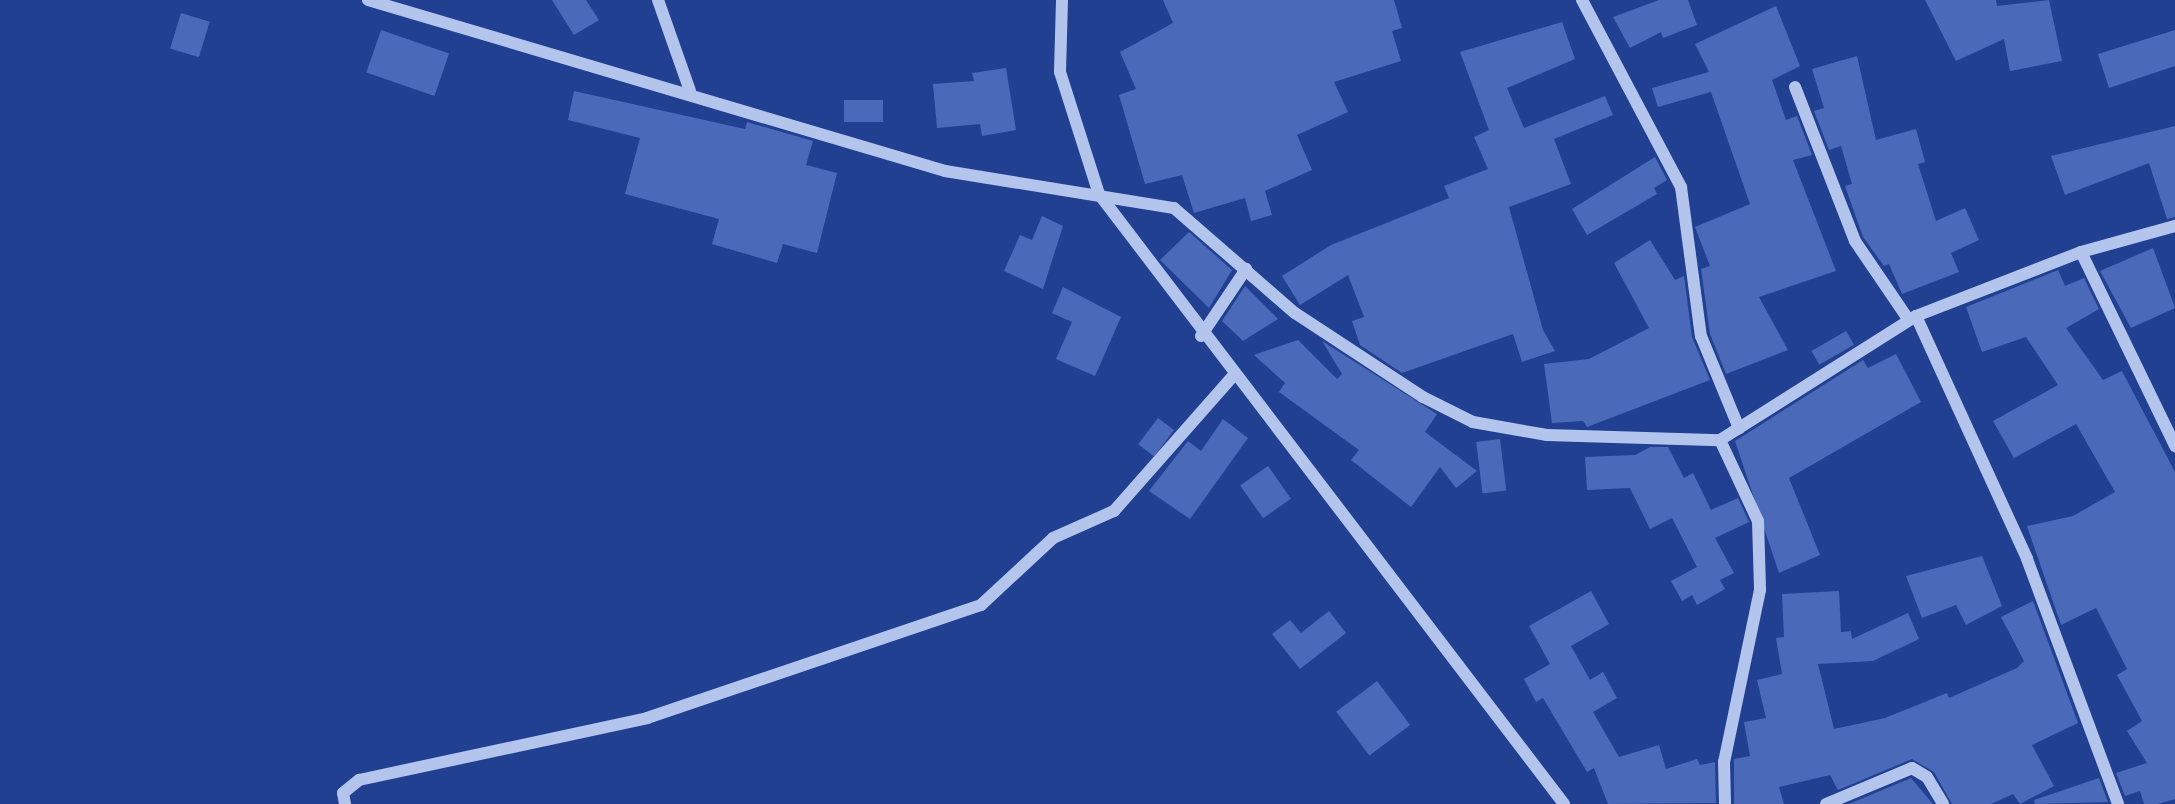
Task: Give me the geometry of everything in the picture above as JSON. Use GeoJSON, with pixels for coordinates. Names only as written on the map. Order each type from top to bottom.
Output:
{"type":"FeatureCollection","features":[{"type":"Feature","properties":{"kind":"street"},"geometry":{"type":"LineString","coordinates":[[368,0],[690,91],[945,171],[1094,194],[1190,216],[1295,313],[1472,422],[1548,435],[1720,440],[1912,318],[2081,252],[2175,226]]}},
{"type":"Feature","properties":{"kind":"street"},"geometry":{"type":"LineString","coordinates":[[657,0],[690,91]]}},
{"type":"Feature","properties":{"kind":"street"},"geometry":{"type":"LineString","coordinates":[[1062,0],[1060,72],[1094,194],[1563,804]]}},
{"type":"Feature","properties":{"kind":"street"},"geometry":{"type":"LineString","coordinates":[[1582,0],[1681,187],[1702,336],[1739,428]]}},
{"type":"Feature","properties":{"kind":"street"},"geometry":{"type":"LineString","coordinates":[[1795,87],[1855,241],[1912,318],[2027,559],[2118,804]]}},
{"type":"Feature","properties":{"kind":"street"},"geometry":{"type":"LineString","coordinates":[[2081,252],[2169,422],[2175,446]]}},
{"type":"Feature","properties":{"kind":"street"},"geometry":{"type":"LineString","coordinates":[[1201,336],[1246,269]]}},
{"type":"Feature","properties":{"kind":"street"},"geometry":{"type":"LineString","coordinates":[[345,804],[343,793],[359,780],[647,718],[981,605],[1053,538],[1114,511],[1234,375]]}},
{"type":"Feature","properties":{"kind":"street"},"geometry":{"type":"LineString","coordinates":[[1720,440],[1758,521],[1760,590],[1724,762],[1725,804]]}},
{"type":"Feature","properties":{"kind":"street"},"geometry":{"type":"LineString","coordinates":[[1826,804],[1912,768],[1927,776],[1943,804]]}},
{"type":"Feature","properties":{"kind":"building"},"geometry":{"type":"Polygon","coordinates":[[[552,0],[586,0],[599,20],[574,35],[552,0]]]}},
{"type":"Feature","properties":{"kind":"building"},"geometry":{"type":"Polygon","coordinates":[[[1163,0],[1394,0],[1402,28],[1392,31],[1401,61],[1334,82],[1348,112],[1297,135],[1312,170],[1265,191],[1272,215],[1251,221],[1245,198],[1194,213],[1182,175],[1145,184],[1119,95],[1136,89],[1120,52],[1173,23],[1163,0]]]}},
{"type":"Feature","properties":{"kind":"building"},"geometry":{"type":"Polygon","coordinates":[[[1659,0],[1688,0],[1697,25],[1663,38],[1661,32],[1630,48],[1613,17],[1659,0]]]}},
{"type":"Feature","properties":{"kind":"building"},"geometry":{"type":"Polygon","coordinates":[[[1925,0],[1996,0],[1997,6],[2049,0],[2062,61],[2010,71],[2004,39],[1956,61],[1925,0]]]}},
{"type":"Feature","properties":{"kind":"building"},"geometry":{"type":"Polygon","coordinates":[[[1776,6],[1800,66],[1772,80],[1786,120],[1797,116],[1812,155],[1793,160],[1836,271],[1759,297],[1788,350],[1726,374],[1710,334],[1701,269],[1710,266],[1695,227],[1750,204],[1711,92],[1658,107],[1652,88],[1709,72],[1695,44],[1776,6]]]}},
{"type":"Feature","properties":{"kind":"building"},"geometry":{"type":"Polygon","coordinates":[[[181,13],[210,22],[199,57],[170,48],[181,13]]]}},
{"type":"Feature","properties":{"kind":"building"},"geometry":{"type":"Polygon","coordinates":[[[1562,22],[1575,59],[1507,88],[1524,128],[1605,96],[1613,115],[1554,139],[1571,184],[1509,207],[1543,330],[1555,351],[1522,362],[1513,334],[1402,373],[1360,345],[1352,321],[1364,317],[1348,275],[1300,305],[1282,276],[1331,245],[1449,198],[1444,186],[1488,169],[1474,137],[1489,130],[1460,52],[1562,22]]]}},
{"type":"Feature","properties":{"kind":"building"},"geometry":{"type":"Polygon","coordinates":[[[381,30],[449,53],[434,96],[366,73],[381,30]]]}},
{"type":"Feature","properties":{"kind":"building"},"geometry":{"type":"Polygon","coordinates":[[[2175,30],[2175,66],[2109,88],[2098,54],[2175,30]]]}},
{"type":"Feature","properties":{"kind":"building"},"geometry":{"type":"Polygon","coordinates":[[[1857,56],[1876,140],[1916,129],[1925,162],[1918,164],[1936,221],[1965,208],[1979,240],[1951,253],[1959,272],[1902,294],[1889,264],[1884,266],[1863,237],[1845,186],[1852,184],[1841,146],[1829,150],[1814,111],[1824,108],[1812,69],[1857,56]]]}},
{"type":"Feature","properties":{"kind":"building"},"geometry":{"type":"Polygon","coordinates":[[[1006,68],[1016,130],[982,136],[980,124],[937,128],[933,84],[974,81],[972,73],[1006,68]]]}},
{"type":"Feature","properties":{"kind":"building"},"geometry":{"type":"Polygon","coordinates":[[[574,91],[745,129],[747,122],[813,141],[806,165],[837,173],[817,253],[783,244],[777,263],[712,244],[719,219],[625,194],[640,138],[568,120],[574,91]]]}},
{"type":"Feature","properties":{"kind":"building"},"geometry":{"type":"Polygon","coordinates":[[[844,100],[883,100],[883,122],[844,122],[844,100]]]}},
{"type":"Feature","properties":{"kind":"building"},"geometry":{"type":"Polygon","coordinates":[[[2175,126],[2175,217],[2167,219],[2149,163],[2065,195],[2051,156],[2175,126]]]}},
{"type":"Feature","properties":{"kind":"building"},"geometry":{"type":"Polygon","coordinates":[[[1655,157],[1667,180],[1654,188],[1657,194],[1587,235],[1572,209],[1655,157]]]}},
{"type":"Feature","properties":{"kind":"building"},"geometry":{"type":"Polygon","coordinates":[[[1042,216],[1063,226],[1043,289],[1004,271],[1020,235],[1032,240],[1042,216]]]}},
{"type":"Feature","properties":{"kind":"building"},"geometry":{"type":"Polygon","coordinates":[[[1189,232],[1232,270],[1209,308],[1160,260],[1189,232]]]}},
{"type":"Feature","properties":{"kind":"building"},"geometry":{"type":"Polygon","coordinates":[[[1650,240],[1675,280],[1684,276],[1692,337],[1710,380],[1587,427],[1583,421],[1552,423],[1544,364],[1589,359],[1649,328],[1614,263],[1650,240]]]}},
{"type":"Feature","properties":{"kind":"building"},"geometry":{"type":"Polygon","coordinates":[[[2153,248],[2175,308],[2131,328],[2100,271],[2153,248]]]}},
{"type":"Feature","properties":{"kind":"building"},"geometry":{"type":"Polygon","coordinates":[[[2058,270],[2065,286],[2084,278],[2099,309],[2066,328],[2103,380],[2122,371],[2175,472],[2175,799],[2158,804],[2144,804],[2140,791],[2125,796],[2116,773],[2147,763],[2127,731],[2142,721],[2117,675],[2127,669],[2096,608],[2061,625],[2027,526],[2073,516],[2115,492],[2076,424],[2014,458],[1993,421],[2058,385],[2026,337],[1982,352],[1966,307],[2058,270]]]}},
{"type":"Feature","properties":{"kind":"building"},"geometry":{"type":"Polygon","coordinates":[[[1245,286],[1278,319],[1243,341],[1222,321],[1245,286]]]}},
{"type":"Feature","properties":{"kind":"building"},"geometry":{"type":"Polygon","coordinates":[[[1063,287],[1121,317],[1095,376],[1056,359],[1072,322],[1052,313],[1063,287]]]}},
{"type":"Feature","properties":{"kind":"building"},"geometry":{"type":"Polygon","coordinates":[[[1846,331],[1854,345],[1819,365],[1811,351],[1846,331]]]}},
{"type":"Feature","properties":{"kind":"building"},"geometry":{"type":"Polygon","coordinates":[[[1298,340],[1337,379],[1342,374],[1322,341],[1437,414],[1425,432],[1477,471],[1456,488],[1440,467],[1411,507],[1351,460],[1359,450],[1279,392],[1285,383],[1254,355],[1298,340]]]}},
{"type":"Feature","properties":{"kind":"building"},"geometry":{"type":"Polygon","coordinates":[[[1896,354],[1921,402],[1789,478],[1820,555],[1779,573],[1735,441],[1863,360],[1868,368],[1896,354]]]}},
{"type":"Feature","properties":{"kind":"building"},"geometry":{"type":"Polygon","coordinates":[[[1158,418],[1174,430],[1154,456],[1138,444],[1158,418]]]}},
{"type":"Feature","properties":{"kind":"building"},"geometry":{"type":"Polygon","coordinates":[[[1223,419],[1248,438],[1190,519],[1149,491],[1188,441],[1201,451],[1223,419]]]}},
{"type":"Feature","properties":{"kind":"building"},"geometry":{"type":"Polygon","coordinates":[[[1500,439],[1506,491],[1483,494],[1476,442],[1500,439]]]}},
{"type":"Feature","properties":{"kind":"building"},"geometry":{"type":"Polygon","coordinates":[[[1650,447],[1668,447],[1684,478],[1693,473],[1711,510],[1738,498],[1749,522],[1715,538],[1734,573],[1720,580],[1725,589],[1697,605],[1692,595],[1682,601],[1671,581],[1697,567],[1672,518],[1650,529],[1630,488],[1587,490],[1585,457],[1635,455],[1650,447]]]}},
{"type":"Feature","properties":{"kind":"building"},"geometry":{"type":"Polygon","coordinates":[[[1268,466],[1291,499],[1263,518],[1240,486],[1268,466]]]}},
{"type":"Feature","properties":{"kind":"building"},"geometry":{"type":"Polygon","coordinates":[[[1982,556],[2002,606],[1966,625],[1956,605],[1922,618],[1906,576],[1982,556]]]}},
{"type":"Feature","properties":{"kind":"building"},"geometry":{"type":"Polygon","coordinates":[[[1591,591],[1609,624],[1571,646],[1590,680],[1603,672],[1617,698],[1593,712],[1619,757],[1659,745],[1666,769],[1697,759],[1700,765],[1715,762],[1716,803],[1608,804],[1594,768],[1587,772],[1543,698],[1536,702],[1524,679],[1550,664],[1529,626],[1591,591]]]}},
{"type":"Feature","properties":{"kind":"building"},"geometry":{"type":"Polygon","coordinates":[[[1839,591],[1841,632],[1851,631],[1852,639],[1908,613],[1919,639],[1873,661],[1818,664],[1834,729],[1885,718],[1947,693],[1949,698],[2017,668],[2024,661],[2001,617],[2033,601],[2078,723],[2032,745],[2054,786],[2020,804],[2013,794],[1991,804],[1952,804],[1934,772],[1912,759],[1838,790],[1830,775],[1779,787],[1784,804],[1734,804],[1734,759],[1750,756],[1744,722],[1766,718],[1757,680],[1782,674],[1776,638],[1784,637],[1782,594],[1839,591]]]}},
{"type":"Feature","properties":{"kind":"building"},"geometry":{"type":"Polygon","coordinates":[[[1329,611],[1346,633],[1300,669],[1272,634],[1290,620],[1301,633],[1329,611]]]}},
{"type":"Feature","properties":{"kind":"building"},"geometry":{"type":"Polygon","coordinates":[[[1377,681],[1410,725],[1369,756],[1336,712],[1377,681]]]}},
{"type":"Feature","properties":{"kind":"building"},"geometry":{"type":"Polygon","coordinates":[[[1911,778],[1933,804],[1849,804],[1911,778]]]}},
{"type":"Feature","properties":{"kind":"building"},"geometry":{"type":"Polygon","coordinates":[[[2099,778],[2108,802],[2035,804],[2034,800],[2099,778]]]}}]}
